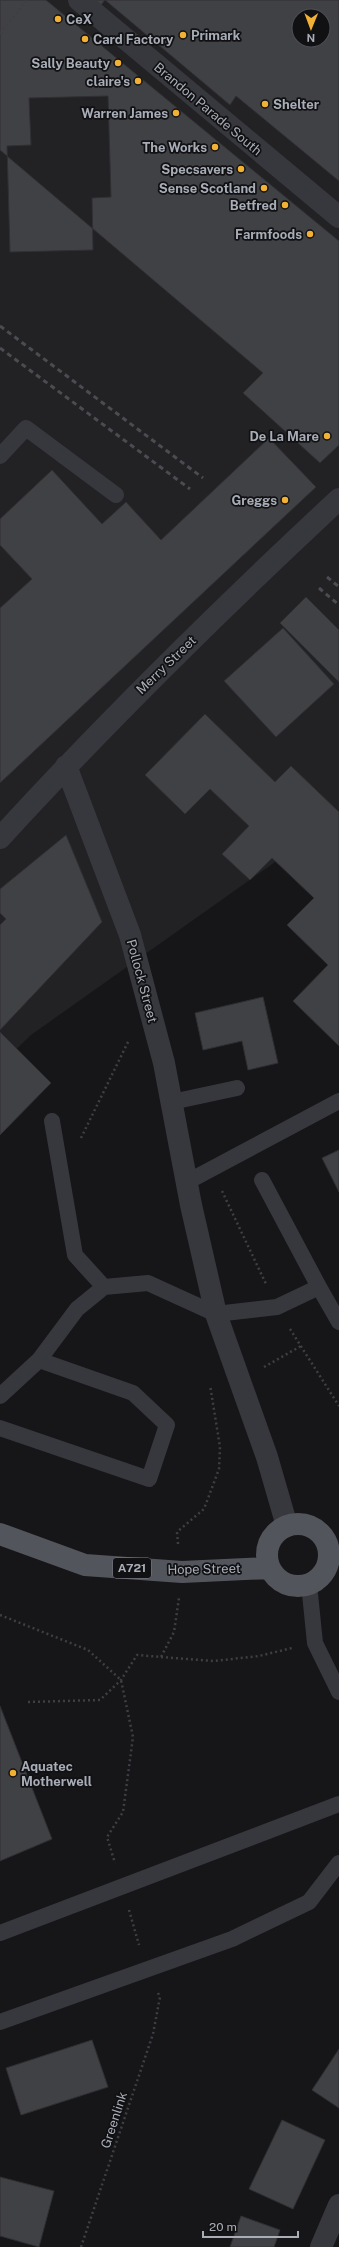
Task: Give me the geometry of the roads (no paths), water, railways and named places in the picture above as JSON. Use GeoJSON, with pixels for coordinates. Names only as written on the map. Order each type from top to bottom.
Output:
{"type":"FeatureCollection","features":[{"type":"Feature","properties":{"kind":"main road"},"geometry":{"type":"LineString","coordinates":[[298,1524],[313,1528],[334,1548],[322,1575],[309,1584],[291,1586],[281,1582],[269,1568],[267,1550],[271,1540],[276,1532],[287,1526],[298,1524]]}},
{"type":"Feature","properties":{"kind":"main road","name":"Hope Street"},"geometry":{"type":"LineString","coordinates":[[0,1534],[85,1565],[182,1572],[269,1568]]}},
{"type":"Feature","properties":{"kind":"street","name":"Brandon Parade South"},"geometry":{"type":"LineString","coordinates":[[79,0],[290,178],[339,217]]}},
{"type":"Feature","properties":{"kind":"street","name":"Merry Street"},"geometry":{"type":"LineString","coordinates":[[0,838],[66,766],[147,684],[339,499]]}},
{"type":"Feature","properties":{"kind":"street","name":"Pollock Street"},"geometry":{"type":"LineString","coordinates":[[66,766],[130,935],[164,1063],[187,1182],[216,1314],[267,1457],[287,1526]]}},
{"type":"Feature","properties":{"kind":"street"},"geometry":{"type":"LineString","coordinates":[[321,2247],[339,2205]]}},
{"type":"Feature","properties":{"kind":"lane"},"geometry":{"type":"LineString","coordinates":[[0,456],[26,428],[116,495]]}},
{"type":"Feature","properties":{"kind":"lane"},"geometry":{"type":"LineString","coordinates":[[172,1102],[238,1088]]}},
{"type":"Feature","properties":{"kind":"lane"},"geometry":{"type":"LineString","coordinates":[[187,1182],[339,1101]]}},
{"type":"Feature","properties":{"kind":"lane"},"geometry":{"type":"LineString","coordinates":[[52,1121],[75,1255],[104,1287]]}},
{"type":"Feature","properties":{"kind":"lane"},"geometry":{"type":"LineString","coordinates":[[262,1180],[339,1322]]}},
{"type":"Feature","properties":{"kind":"lane"},"geometry":{"type":"LineString","coordinates":[[0,1396],[39,1360],[77,1309],[104,1287],[148,1283],[216,1314],[277,1307],[319,1287]]}},
{"type":"Feature","properties":{"kind":"lane"},"geometry":{"type":"LineString","coordinates":[[0,1428],[149,1479],[167,1425],[133,1394],[39,1360]]}},
{"type":"Feature","properties":{"kind":"lane"},"geometry":{"type":"LineString","coordinates":[[309,1584],[315,1643],[339,1692]]}},
{"type":"Feature","properties":{"kind":"lane"},"geometry":{"type":"LineString","coordinates":[[0,1933],[339,1804]]}},
{"type":"Feature","properties":{"kind":"lane"},"geometry":{"type":"LineString","coordinates":[[0,2022],[146,1968],[232,1939],[309,1902],[339,1863]]}},
{"type":"Feature","properties":{"kind":"railway"},"geometry":{"type":"LineString","coordinates":[[0,326],[203,478]]}},
{"type":"Feature","properties":{"kind":"railway"},"geometry":{"type":"LineString","coordinates":[[0,348],[190,489]]}},
{"type":"Feature","properties":{"kind":"railway"},"geometry":{"type":"LineString","coordinates":[[327,577],[339,587]]}},
{"type":"Feature","properties":{"kind":"railway"},"geometry":{"type":"LineString","coordinates":[[319,588],[339,605]]}},
{"type":"Feature","properties":{"kind":"place","name":"CeX"},"geometry":{"type":"Point","coordinates":[58,19]}},
{"type":"Feature","properties":{"kind":"place","name":"Primark"},"geometry":{"type":"Point","coordinates":[183,35]}},
{"type":"Feature","properties":{"kind":"place","name":"Card Factory"},"geometry":{"type":"Point","coordinates":[85,39]}},
{"type":"Feature","properties":{"kind":"place","name":"Sally Beauty"},"geometry":{"type":"Point","coordinates":[118,63]}},
{"type":"Feature","properties":{"kind":"place","name":"claire's"},"geometry":{"type":"Point","coordinates":[138,81]}},
{"type":"Feature","properties":{"kind":"place","name":"Shelter"},"geometry":{"type":"Point","coordinates":[265,104]}},
{"type":"Feature","properties":{"kind":"place","name":"Warren James"},"geometry":{"type":"Point","coordinates":[176,113]}},
{"type":"Feature","properties":{"kind":"place","name":"The Works"},"geometry":{"type":"Point","coordinates":[215,147]}},
{"type":"Feature","properties":{"kind":"place","name":"Specsavers"},"geometry":{"type":"Point","coordinates":[241,169]}},
{"type":"Feature","properties":{"kind":"place","name":"Sense Scotland"},"geometry":{"type":"Point","coordinates":[264,188]}},
{"type":"Feature","properties":{"kind":"place","name":"Betfred"},"geometry":{"type":"Point","coordinates":[285,205]}},
{"type":"Feature","properties":{"kind":"place","name":"Farmfoods"},"geometry":{"type":"Point","coordinates":[310,234]}},
{"type":"Feature","properties":{"kind":"place","name":"De La Mare"},"geometry":{"type":"Point","coordinates":[327,436]}},
{"type":"Feature","properties":{"kind":"place","name":"Greggs"},"geometry":{"type":"Point","coordinates":[285,500]}},
{"type":"Feature","properties":{"kind":"place","name":"Aquatec Motherwell"},"geometry":{"type":"Point","coordinates":[13,1773]}}]}
